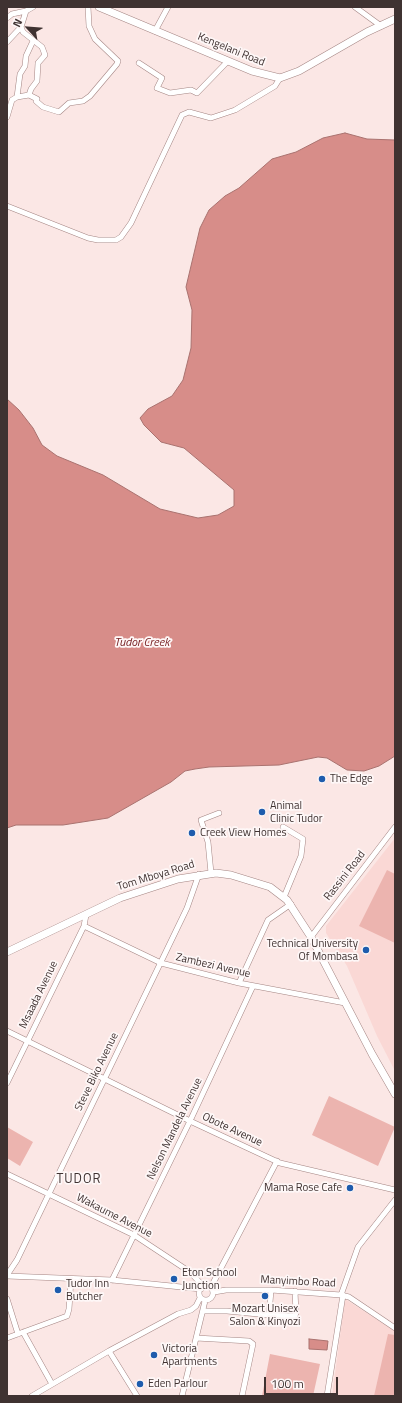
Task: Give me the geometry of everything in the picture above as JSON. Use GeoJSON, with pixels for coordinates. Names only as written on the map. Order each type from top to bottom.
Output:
{"type":"FeatureCollection","features":[{"type":"Feature","properties":{"kind":"main road","name":"Kengelani Road"},"geometry":{"type":"LineString","coordinates":[[99,7],[266,76],[280,78]]}},
{"type":"Feature","properties":{"kind":"main road"},"geometry":{"type":"LineString","coordinates":[[280,78],[299,71],[367,32],[395,19]]}},
{"type":"Feature","properties":{"kind":"main road","name":"Tom Mboya Road"},"geometry":{"type":"LineString","coordinates":[[7,952],[120,898],[147,888],[199,874],[211,873],[231,875],[270,887],[291,904],[311,937],[372,1054],[395,1094]]}},
{"type":"Feature","properties":{"kind":"street"},"geometry":{"type":"LineString","coordinates":[[7,18],[12,14],[26,11],[33,7]]}},
{"type":"Feature","properties":{"kind":"street"},"geometry":{"type":"LineString","coordinates":[[7,117],[12,100],[17,97],[29,95],[37,99],[36,101],[42,107],[58,112],[69,104],[83,101],[90,96],[117,64],[118,61],[95,39],[89,26],[88,7]]}},
{"type":"Feature","properties":{"kind":"street"},"geometry":{"type":"LineString","coordinates":[[155,31],[168,7]]}},
{"type":"Feature","properties":{"kind":"street"},"geometry":{"type":"LineString","coordinates":[[355,7],[381,26]]}},
{"type":"Feature","properties":{"kind":"street"},"geometry":{"type":"LineString","coordinates":[[7,42],[21,27],[26,11]]}},
{"type":"Feature","properties":{"kind":"street"},"geometry":{"type":"LineString","coordinates":[[21,27],[23,32],[42,47],[45,55],[38,64],[37,81],[29,95]]}},
{"type":"Feature","properties":{"kind":"street"},"geometry":{"type":"LineString","coordinates":[[17,97],[20,74],[25,66],[26,56],[33,41]]}},
{"type":"Feature","properties":{"kind":"street"},"geometry":{"type":"LineString","coordinates":[[139,63],[162,78],[157,88],[170,93],[191,90],[197,93],[228,61]]}},
{"type":"Feature","properties":{"kind":"street"},"geometry":{"type":"LineString","coordinates":[[7,206],[88,238],[98,240],[116,240],[121,237],[130,223],[184,114],[189,112],[210,118],[234,110],[275,86],[280,78]]}},
{"type":"Feature","properties":{"kind":"street"},"geometry":{"type":"LineString","coordinates":[[211,873],[208,842],[201,820],[219,813]]}},
{"type":"Feature","properties":{"kind":"street"},"geometry":{"type":"LineString","coordinates":[[283,827],[303,840],[301,856],[284,897]]}},
{"type":"Feature","properties":{"kind":"street","name":"Rassini Road"},"geometry":{"type":"LineString","coordinates":[[311,937],[395,828]]}},
{"type":"Feature","properties":{"kind":"street","name":"Steve Biko Avenue"},"geometry":{"type":"LineString","coordinates":[[7,1276],[17,1260],[161,963],[187,908],[199,874]]}},
{"type":"Feature","properties":{"kind":"street"},"geometry":{"type":"LineString","coordinates":[[239,983],[268,920],[291,904]]}},
{"type":"Feature","properties":{"kind":"street","name":"Msaada Avenue"},"geometry":{"type":"LineString","coordinates":[[7,1083],[84,926],[86,915]]}},
{"type":"Feature","properties":{"kind":"street","name":"Zambezi Avenue"},"geometry":{"type":"LineString","coordinates":[[84,926],[161,963],[239,983],[345,1003]]}},
{"type":"Feature","properties":{"kind":"street","name":"Nelson Mandela Avenue"},"geometry":{"type":"LineString","coordinates":[[112,1280],[190,1121],[253,986]]}},
{"type":"Feature","properties":{"kind":"street","name":"Obote Avenue"},"geometry":{"type":"LineString","coordinates":[[7,1031],[106,1078],[190,1121],[277,1161],[395,1190]]}},
{"type":"Feature","properties":{"kind":"street"},"geometry":{"type":"LineString","coordinates":[[32,1396],[109,1351],[178,1314],[191,1310],[202,1300],[209,1300],[212,1289],[277,1161]]}},
{"type":"Feature","properties":{"kind":"street","name":"Wakaume Avenue"},"geometry":{"type":"LineString","coordinates":[[7,1174],[134,1235],[190,1272],[203,1288]]}},
{"type":"Feature","properties":{"kind":"street"},"geometry":{"type":"LineString","coordinates":[[327,1396],[342,1295],[358,1247],[395,1200]]}},
{"type":"Feature","properties":{"kind":"street","name":"Manyimbo Road"},"geometry":{"type":"LineString","coordinates":[[7,1276],[112,1280],[226,1290],[295,1291],[342,1295],[395,1328]]}},
{"type":"Feature","properties":{"kind":"street"},"geometry":{"type":"LineString","coordinates":[[7,1338],[68,1315],[71,1279]]}},
{"type":"Feature","properties":{"kind":"street"},"geometry":{"type":"LineString","coordinates":[[182,1396],[203,1313],[202,1300],[199,1293],[203,1288]]}},
{"type":"Feature","properties":{"kind":"street"},"geometry":{"type":"LineString","coordinates":[[269,1315],[271,1290]]}},
{"type":"Feature","properties":{"kind":"street"},"geometry":{"type":"LineString","coordinates":[[191,1310],[203,1313],[227,1311],[295,1316],[295,1291]]}},
{"type":"Feature","properties":{"kind":"street"},"geometry":{"type":"LineString","coordinates":[[7,1299],[20,1333],[52,1384]]}},
{"type":"Feature","properties":{"kind":"street"},"geometry":{"type":"LineString","coordinates":[[196,1338],[249,1341],[253,1344],[242,1396]]}},
{"type":"Feature","properties":{"kind":"street"},"geometry":{"type":"LineString","coordinates":[[109,1351],[137,1396]]}},
{"type":"Feature","properties":{"kind":"shaded area","name":"Technical University Of Mombasa"},"geometry":{"type":"Polygon","coordinates":[[[395,838],[395,1071],[377,1036],[347,966],[326,933],[326,926],[395,838]]]}},
{"type":"Feature","properties":{"kind":"shaded area"},"geometry":{"type":"Polygon","coordinates":[[[387,870],[395,874],[395,943],[359,926],[387,870]]]}},
{"type":"Feature","properties":{"kind":"shaded area"},"geometry":{"type":"Polygon","coordinates":[[[329,1096],[395,1127],[378,1166],[312,1135],[329,1096]]]}},
{"type":"Feature","properties":{"kind":"shaded area"},"geometry":{"type":"Polygon","coordinates":[[[7,1127],[33,1142],[20,1166],[7,1158],[7,1127]]]}},
{"type":"Feature","properties":{"kind":"shaded area"},"geometry":{"type":"Polygon","coordinates":[[[345,1299],[395,1331],[395,1396],[332,1396],[345,1299]]]}},
{"type":"Feature","properties":{"kind":"shaded area"},"geometry":{"type":"Polygon","coordinates":[[[388,1334],[395,1335],[395,1396],[374,1396],[388,1334]]]}},
{"type":"Feature","properties":{"kind":"shaded area"},"geometry":{"type":"Polygon","coordinates":[[[270,1354],[320,1364],[313,1396],[262,1396],[270,1354]]]}},
{"type":"Feature","properties":{"kind":"water","name":"Tudor Creek"},"geometry":{"type":"Polygon","coordinates":[[[345,133],[367,139],[395,140],[395,756],[379,766],[364,771],[347,770],[327,758],[318,757],[279,765],[209,767],[195,769],[185,771],[171,782],[108,818],[63,825],[16,825],[7,828],[7,399],[19,410],[33,428],[42,445],[57,456],[103,475],[160,509],[198,518],[218,515],[234,506],[234,490],[184,448],[161,442],[144,425],[140,418],[148,409],[172,396],[183,380],[191,348],[192,310],[186,287],[200,228],[209,210],[225,196],[239,188],[272,159],[296,152],[323,138],[345,133]]]}},
{"type":"Feature","properties":{"kind":"water"},"geometry":{"type":"Polygon","coordinates":[[[309,1339],[328,1341],[327,1350],[309,1349],[309,1339]]]}},
{"type":"Feature","properties":{"kind":"place","name":"The Edge"},"geometry":{"type":"Point","coordinates":[322,779]}},
{"type":"Feature","properties":{"kind":"place","name":"Animal Clinic Tudor"},"geometry":{"type":"Point","coordinates":[262,812]}},
{"type":"Feature","properties":{"kind":"place","name":"Creek View Homes"},"geometry":{"type":"Point","coordinates":[192,833]}},
{"type":"Feature","properties":{"kind":"place","name":"Technical University Of Mombasa"},"geometry":{"type":"Point","coordinates":[366,950]}},
{"type":"Feature","properties":{"kind":"place","name":"Mama Rose Cafe"},"geometry":{"type":"Point","coordinates":[350,1188]}},
{"type":"Feature","properties":{"kind":"place","name":"Eton School Junction"},"geometry":{"type":"Point","coordinates":[174,1279]}},
{"type":"Feature","properties":{"kind":"place","name":"Tudor Inn Butcher"},"geometry":{"type":"Point","coordinates":[58,1290]}},
{"type":"Feature","properties":{"kind":"place","name":"Mozart Unisex Salon & Kinyozi"},"geometry":{"type":"Point","coordinates":[265,1296]}},
{"type":"Feature","properties":{"kind":"place","name":"Victoria Apartments"},"geometry":{"type":"Point","coordinates":[154,1355]}},
{"type":"Feature","properties":{"kind":"place","name":"Eden Parlour"},"geometry":{"type":"Point","coordinates":[140,1384]}},
{"type":"Feature","properties":{"kind":"district","name":"TUDOR"},"geometry":{"type":"Point","coordinates":[79,1180]}}]}
